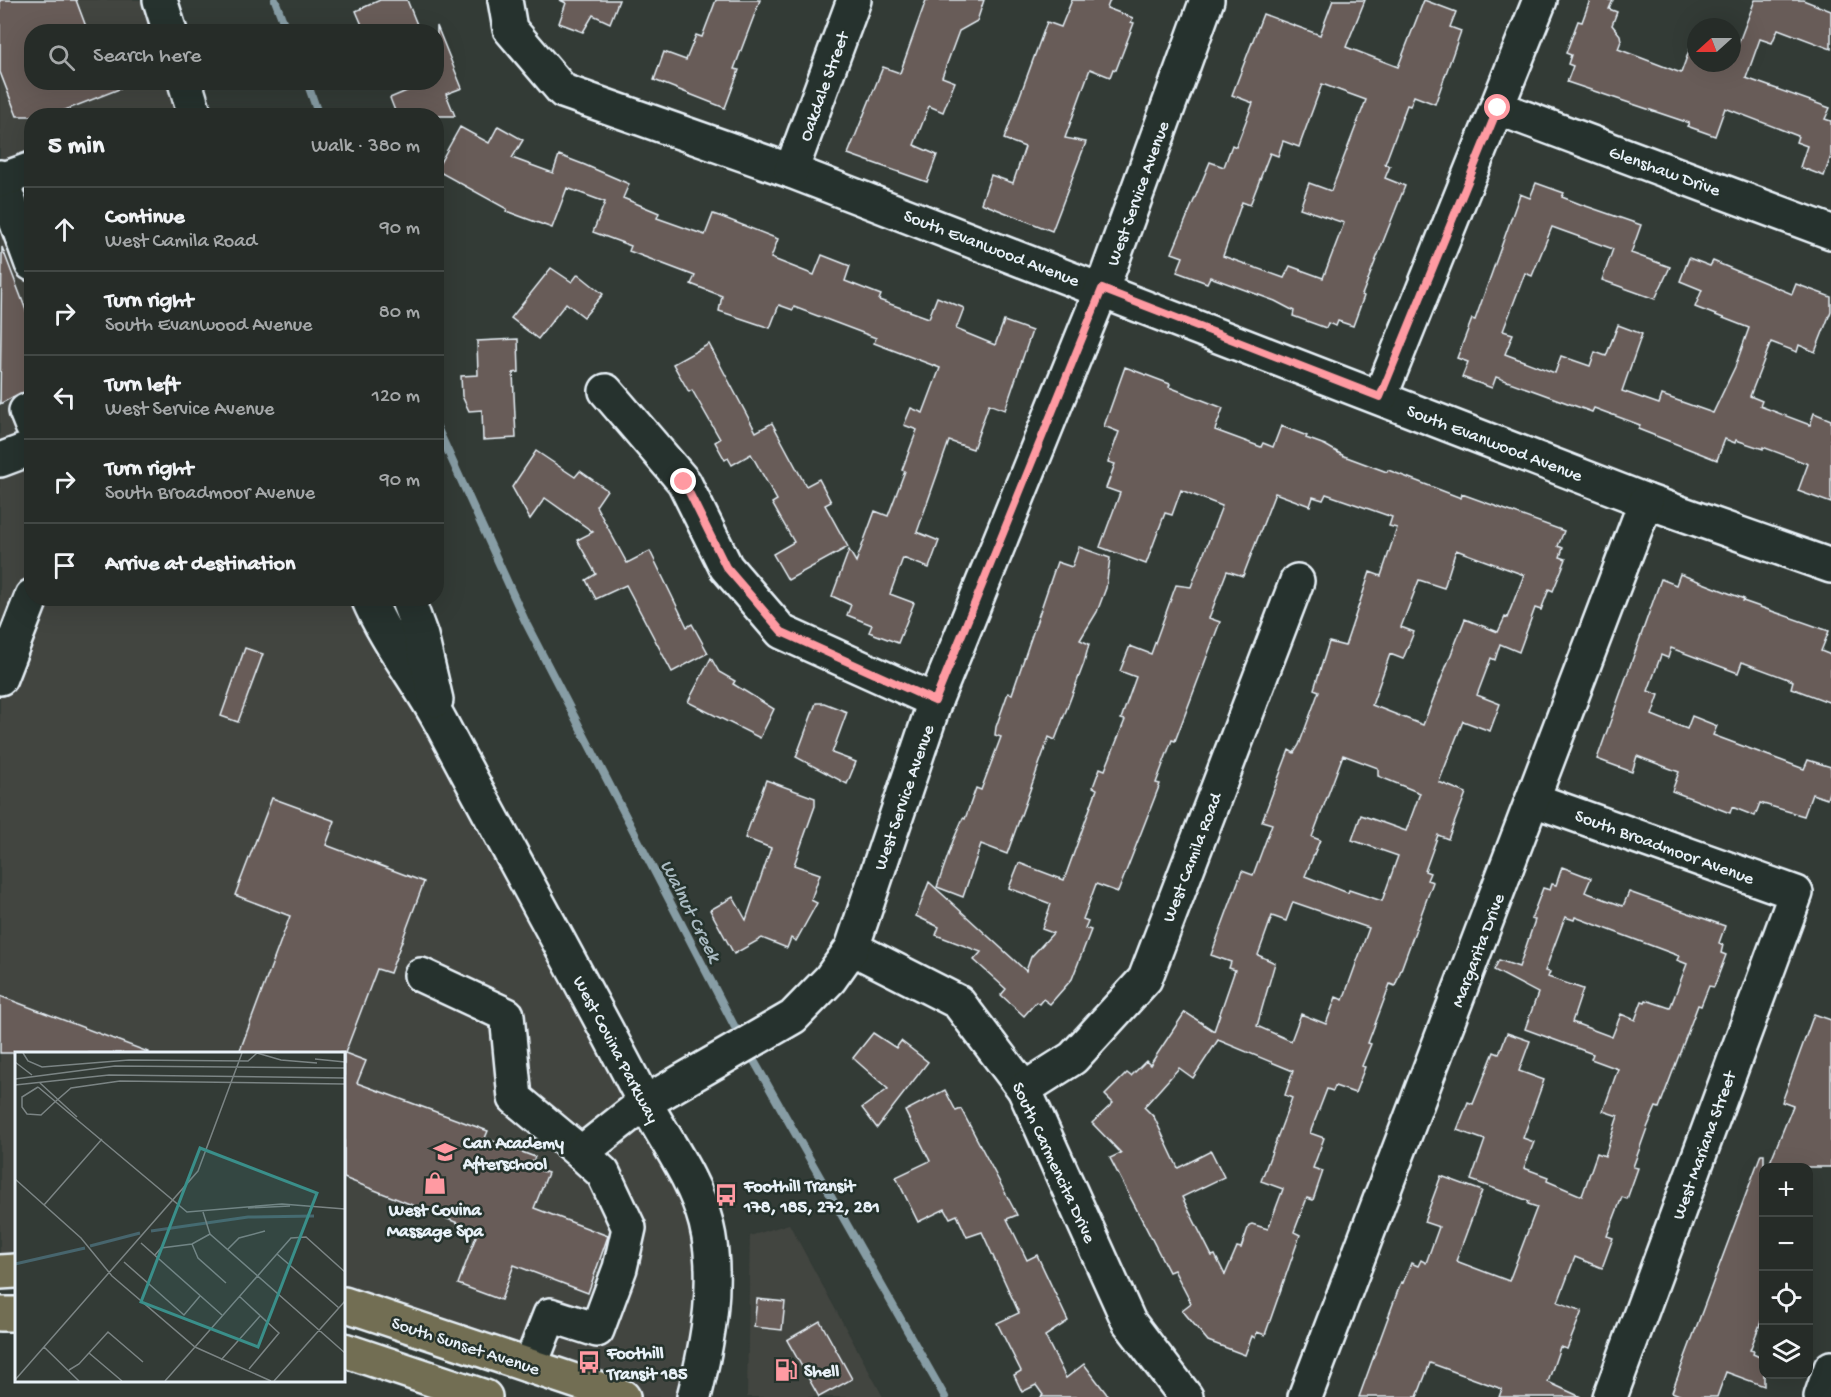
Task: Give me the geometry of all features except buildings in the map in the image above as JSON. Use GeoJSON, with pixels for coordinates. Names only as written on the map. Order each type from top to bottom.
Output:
{"type":"FeatureCollection","features":[{"type":"Feature","properties":{"kind":"main road","name":"South Sunset Avenue"},"geometry":{"type":"LineString","coordinates":[[345,1304],[623,1397]]}},
{"type":"Feature","properties":{"kind":"main road"},"geometry":{"type":"LineString","coordinates":[[345,1350],[485,1397]]}},
{"type":"Feature","properties":{"kind":"street"},"geometry":{"type":"LineString","coordinates":[[160,0],[168,24]]}},
{"type":"Feature","properties":{"kind":"street","name":"Oakdale Street"},"geometry":{"type":"LineString","coordinates":[[791,171],[854,0]]}},
{"type":"Feature","properties":{"kind":"street","name":"West Service Avenue"},"geometry":{"type":"LineString","coordinates":[[581,1153],[645,1103],[793,1017],[830,979],[852,948],[935,701],[1102,289],[1208,0]]}},
{"type":"Feature","properties":{"kind":"street"},"geometry":{"type":"LineString","coordinates":[[1380,397],[1540,0]]}},
{"type":"Feature","properties":{"kind":"street","name":"South Evanwood Avenue"},"geometry":{"type":"LineString","coordinates":[[507,14],[562,90],[791,171],[1102,289],[1646,501],[1831,566]]}},
{"type":"Feature","properties":{"kind":"street"},"geometry":{"type":"LineString","coordinates":[[187,90],[193,108]]}},
{"type":"Feature","properties":{"kind":"street","name":"Glenshaw Drive"},"geometry":{"type":"LineString","coordinates":[[1498,108],[1831,232]]}},
{"type":"Feature","properties":{"kind":"street"},"geometry":{"type":"LineString","coordinates":[[24,172],[1,179],[24,242]]}},
{"type":"Feature","properties":{"kind":"street"},"geometry":{"type":"LineString","coordinates":[[606,391],[684,482],[726,567],[782,632],[935,701]]}},
{"type":"Feature","properties":{"kind":"street"},"geometry":{"type":"LineString","coordinates":[[0,460],[24,451]]}},
{"type":"Feature","properties":{"kind":"street","name":"Margarita Drive"},"geometry":{"type":"LineString","coordinates":[[1305,1397],[1646,501]]}},
{"type":"Feature","properties":{"kind":"street","name":"West Camila Road"},"geometry":{"type":"LineString","coordinates":[[1024,1089],[1073,1058],[1145,979],[1297,581]]}},
{"type":"Feature","properties":{"kind":"street"},"geometry":{"type":"LineString","coordinates":[[0,678],[28,606]]}},
{"type":"Feature","properties":{"kind":"street","name":"West Covina Parkway"},"geometry":{"type":"LineString","coordinates":[[410,606],[421,636],[440,722]]}},
{"type":"Feature","properties":{"kind":"street"},"geometry":{"type":"LineString","coordinates":[[373,611],[408,641],[432,683]]}},
{"type":"Feature","properties":{"kind":"street","name":"West Covina Parkway"},"geometry":{"type":"LineString","coordinates":[[373,611],[440,722],[462,767],[559,937],[645,1103],[696,1194],[706,1222],[714,1270],[702,1365],[694,1397]]}},
{"type":"Feature","properties":{"kind":"street","name":"South Broadmoor Avenue"},"geometry":{"type":"LineString","coordinates":[[1534,800],[1796,893]]}},
{"type":"Feature","properties":{"kind":"street","name":"West Mariana Street"},"geometry":{"type":"LineString","coordinates":[[1610,1397],[1796,893]]}},
{"type":"Feature","properties":{"kind":"street","name":"South Carmencita Drive"},"geometry":{"type":"LineString","coordinates":[[852,948],[958,1002],[1024,1089],[1130,1322],[1186,1397]]}},
{"type":"Feature","properties":{"kind":"street"},"geometry":{"type":"LineString","coordinates":[[421,975],[507,1015],[515,1098],[603,1173],[629,1228],[620,1268],[597,1330],[550,1315],[530,1366]]}},
{"type":"Feature","properties":{"kind":"street"},"geometry":{"type":"LineString","coordinates":[[1821,1397],[1831,1368]]}},
{"type":"Feature","properties":{"kind":"shaded area"},"geometry":{"type":"Polygon","coordinates":[[[0,0],[160,0],[168,24],[24,24],[24,90],[187,90],[193,108],[24,108],[24,606],[387,606],[706,1222],[694,1397],[623,1397],[345,1304],[345,1052],[15,1052],[15,1271],[0,1272],[0,0]]]}},
{"type":"Feature","properties":{"kind":"shaded area"},"geometry":{"type":"Polygon","coordinates":[[[789,1224],[883,1397],[747,1397],[750,1236],[789,1224]]]}},
{"type":"Feature","properties":{"kind":"waterway","name":"Walnut Creek"},"geometry":{"type":"LineString","coordinates":[[275,0],[284,24]]}},
{"type":"Feature","properties":{"kind":"waterway","name":"Walnut Creek"},"geometry":{"type":"LineString","coordinates":[[310,90],[316,108]]}},
{"type":"Feature","properties":{"kind":"waterway","name":"Walnut Creek"},"geometry":{"type":"LineString","coordinates":[[444,443],[526,623],[741,1039]]}},
{"type":"Feature","properties":{"kind":"waterway","name":"Walnut Creek"},"geometry":{"type":"LineString","coordinates":[[749,1052],[945,1397]]}},
{"type":"Feature","properties":{"kind":"place","name":"Can Academy Afterschool"},"geometry":{"type":"Point","coordinates":[445,1152]}},
{"type":"Feature","properties":{"kind":"place","name":"West Covina Massage Spa"},"geometry":{"type":"Point","coordinates":[435,1183]}},
{"type":"Feature","properties":{"kind":"place","name":"Foothill Transit 178, 185, 272, 281"},"geometry":{"type":"Point","coordinates":[726,1195]}},
{"type":"Feature","properties":{"kind":"place","name":"Foothill Transit 185"},"geometry":{"type":"Point","coordinates":[589,1362]}},
{"type":"Feature","properties":{"kind":"place","name":"Shell"},"geometry":{"type":"Point","coordinates":[786,1370]}},
{"type":"Feature","properties":{"kind":"route"},"geometry":{"type":"LineString","coordinates":[[684,482],[726,567],[782,632],[935,701],[1102,289],[1380,397],[1498,108]]}}]}
